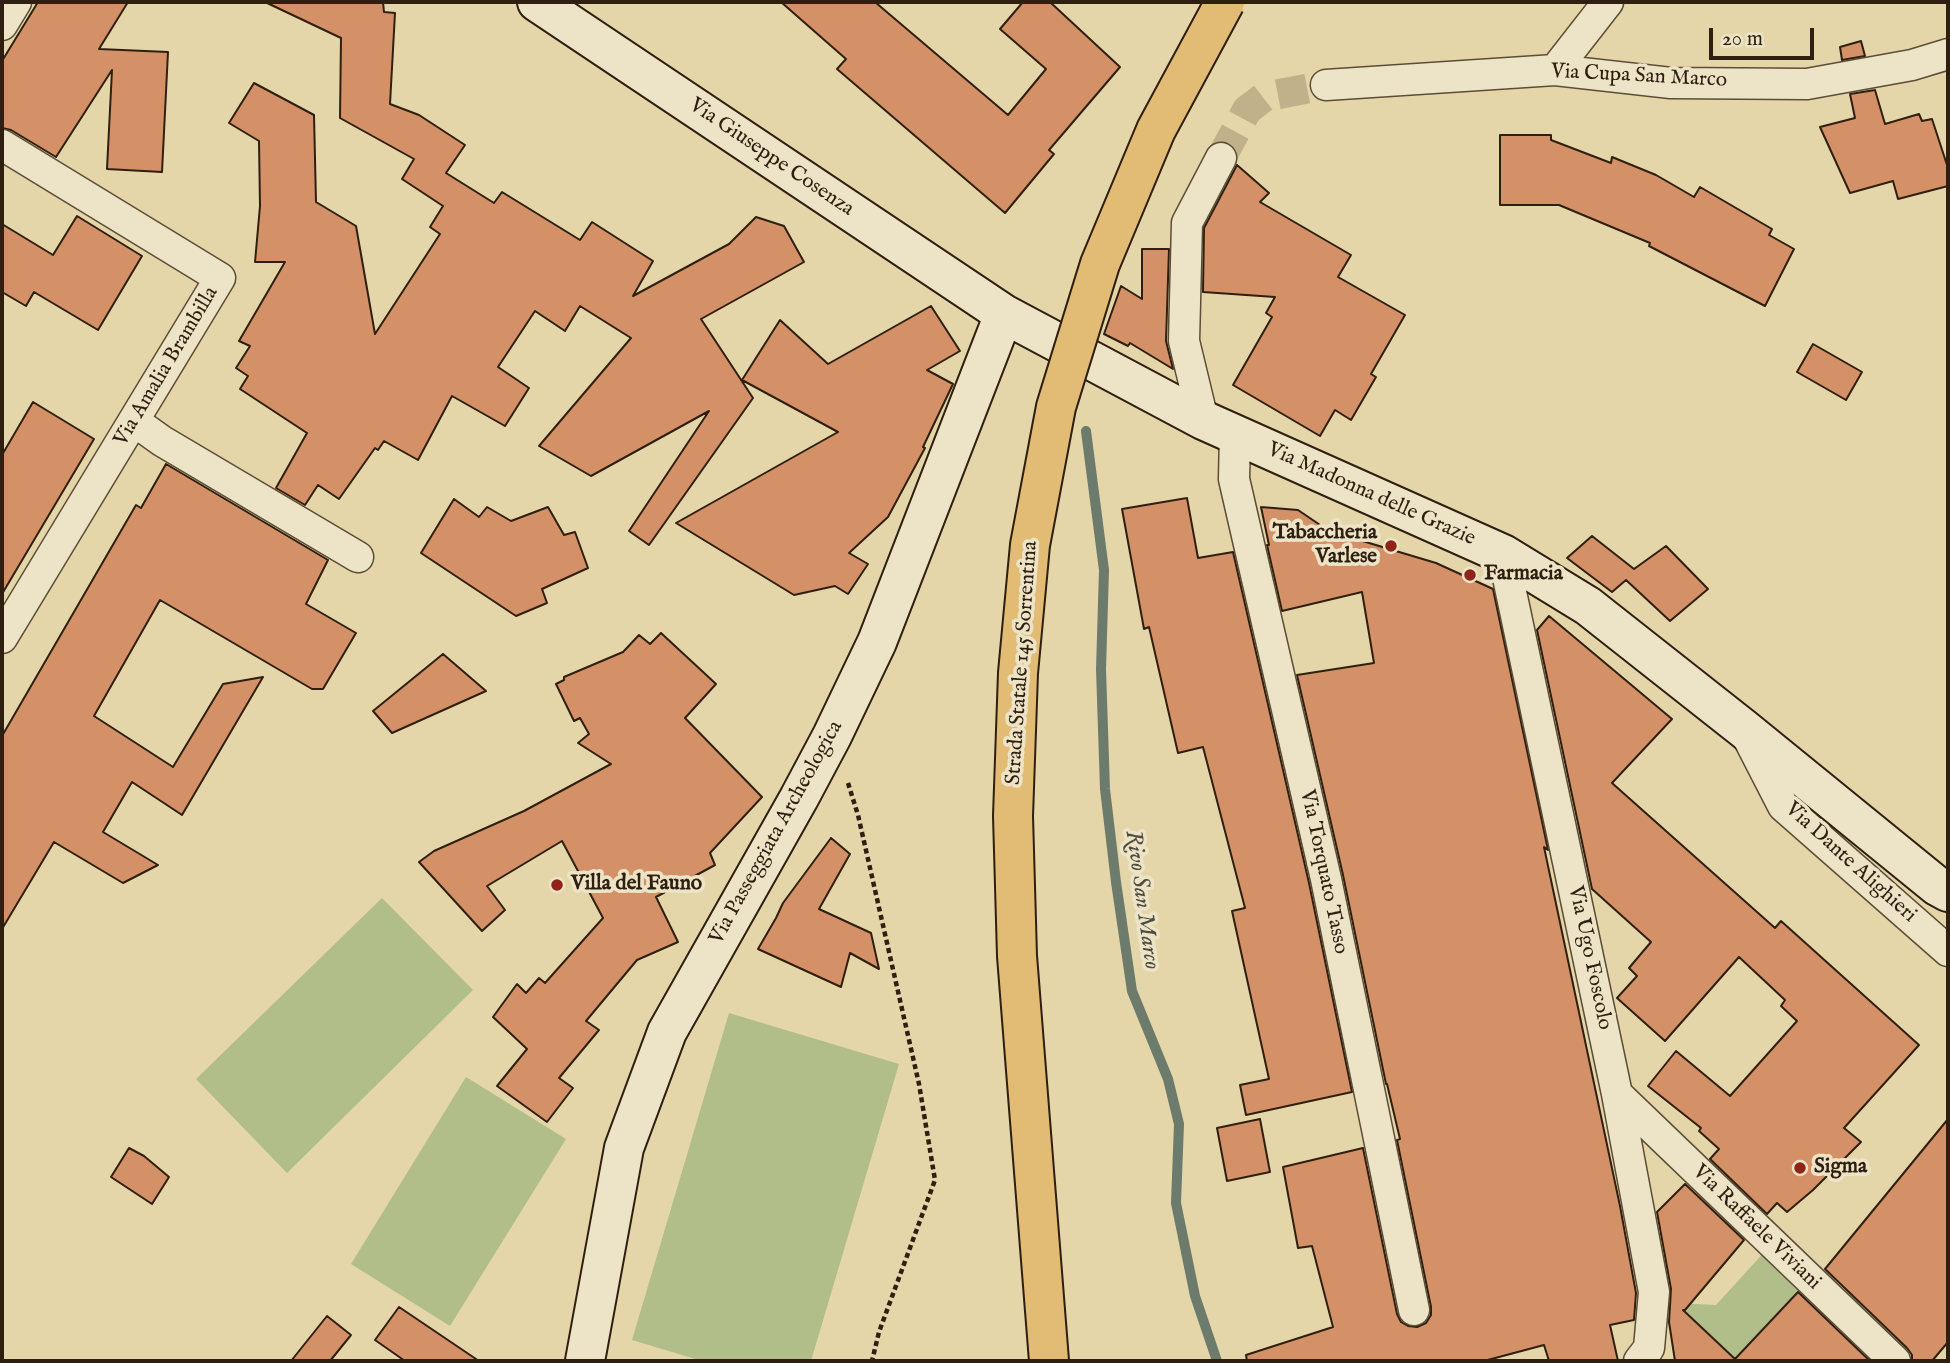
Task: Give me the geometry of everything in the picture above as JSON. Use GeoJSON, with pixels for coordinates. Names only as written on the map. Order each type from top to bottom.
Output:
{"type":"FeatureCollection","features":[{"type":"Feature","properties":{"kind":"highway","name":"Strada Statale 145 Sorrentina"},"geometry":{"type":"LineString","coordinates":[[1049,1361],[1017,956],[1013,816],[1018,673],[1030,545],[1056,407],[1100,264],[1156,130],[1225,2]]}},
{"type":"Feature","properties":{"kind":"main road","name":"Via Giuseppe Cosenza"},"geometry":{"type":"LineString","coordinates":[[537,2],[1004,314]]}},
{"type":"Feature","properties":{"kind":"main road","name":"Via Madonna delle Grazie"},"geometry":{"type":"LineString","coordinates":[[1004,314],[1219,427],[1503,554],[1588,606],[1937,886],[1948,892]]}},
{"type":"Feature","properties":{"kind":"main road","name":"Via Passeggiata Archeologica"},"geometry":{"type":"LineString","coordinates":[[585,1361],[624,1147],[667,1032],[832,736],[877,642],[1004,314]]}},
{"type":"Feature","properties":{"kind":"street"},"geometry":{"type":"LineString","coordinates":[[2,25],[16,2]]}},
{"type":"Feature","properties":{"kind":"street"},"geometry":{"type":"LineString","coordinates":[[1555,70],[1608,2]]}},
{"type":"Feature","properties":{"kind":"street","name":"Via Cupa San Marco"},"geometry":{"type":"LineString","coordinates":[[1326,85],[1555,70],[1671,83],[1807,84],[1912,65],[1948,54]]}},
{"type":"Feature","properties":{"kind":"street","name":"Via Amalia Brambilla"},"geometry":{"type":"LineString","coordinates":[[2,145],[220,278],[2,638]]}},
{"type":"Feature","properties":{"kind":"street"},"geometry":{"type":"LineString","coordinates":[[1219,427],[1184,341],[1187,223],[1221,158]]}},
{"type":"Feature","properties":{"kind":"street"},"geometry":{"type":"LineString","coordinates":[[134,421],[162,441],[358,557]]}},
{"type":"Feature","properties":{"kind":"street","name":"Via Torquato Tasso"},"geometry":{"type":"LineString","coordinates":[[1219,427],[1234,479],[1326,879],[1414,1310]]}},
{"type":"Feature","properties":{"kind":"street","name":"Via Ugo Foscolo"},"geometry":{"type":"LineString","coordinates":[[1503,554],[1617,1094],[1654,1292],[1647,1357]]}},
{"type":"Feature","properties":{"kind":"street","name":"Via Dante Alighieri"},"geometry":{"type":"LineString","coordinates":[[1744,729],[1783,806],[1948,951]]}},
{"type":"Feature","properties":{"kind":"street","name":"Via Raffaele Viviani"},"geometry":{"type":"LineString","coordinates":[[1617,1094],[1895,1361]]}},
{"type":"Feature","properties":{"kind":"path"},"geometry":{"type":"LineString","coordinates":[[832,736],[858,815],[919,1084],[935,1180],[879,1332],[872,1361]]}},
{"type":"Feature","properties":{"kind":"green space"},"geometry":{"type":"Polygon","coordinates":[[[382,898],[473,990],[287,1173],[196,1079],[382,898]]]}},
{"type":"Feature","properties":{"kind":"green space"},"geometry":{"type":"Polygon","coordinates":[[[729,1013],[899,1064],[811,1361],[702,1361],[632,1340],[729,1013]]]}},
{"type":"Feature","properties":{"kind":"green space"},"geometry":{"type":"Polygon","coordinates":[[[466,1077],[566,1139],[450,1326],[351,1264],[466,1077]]]}},
{"type":"Feature","properties":{"kind":"green space"},"geometry":{"type":"Polygon","coordinates":[[[1768,1248],[1806,1284],[1749,1344],[1766,1361],[1738,1361],[1675,1303],[1716,1305],[1768,1248]]]}},
{"type":"Feature","properties":{"kind":"building"},"geometry":{"type":"Polygon","coordinates":[[[38,2],[128,2],[99,49],[168,52],[162,172],[107,169],[112,70],[56,157],[11,130],[2,128],[2,61],[38,2]]]}},
{"type":"Feature","properties":{"kind":"building"},"geometry":{"type":"Polygon","coordinates":[[[265,2],[383,2],[384,12],[395,13],[390,104],[419,115],[465,145],[446,173],[494,203],[502,192],[580,240],[592,222],[653,261],[633,296],[729,244],[756,217],[784,226],[804,262],[701,319],[753,398],[649,545],[629,531],[709,411],[591,476],[539,446],[631,338],[580,306],[565,331],[535,311],[498,367],[529,388],[505,426],[452,396],[418,460],[384,441],[378,450],[375,448],[339,499],[318,485],[305,505],[276,488],[307,433],[240,389],[248,376],[236,368],[250,346],[239,341],[285,262],[255,262],[260,206],[259,141],[229,123],[254,83],[314,115],[316,202],[356,226],[375,334],[440,234],[430,227],[443,206],[402,179],[414,159],[340,118],[341,38],[265,2]]]}},
{"type":"Feature","properties":{"kind":"building"},"geometry":{"type":"Polygon","coordinates":[[[781,2],[875,2],[1008,115],[1046,69],[1000,29],[1023,2],[1050,2],[1120,67],[1049,150],[1054,154],[1005,213],[837,69],[846,59],[781,2]]]}},
{"type":"Feature","properties":{"kind":"building"},"geometry":{"type":"Polygon","coordinates":[[[1861,41],[1865,56],[1842,60],[1840,47],[1861,41]]]}},
{"type":"Feature","properties":{"kind":"building"},"geometry":{"type":"Polygon","coordinates":[[[1875,90],[1885,124],[1919,114],[1922,121],[1932,119],[1948,168],[1948,186],[1898,199],[1893,181],[1850,193],[1820,127],[1855,118],[1850,94],[1875,90]]]}},
{"type":"Feature","properties":{"kind":"building"},"geometry":{"type":"Polygon","coordinates":[[[1500,135],[1551,135],[1551,140],[1611,163],[1612,157],[1656,175],[1694,197],[1700,187],[1772,229],[1769,235],[1794,249],[1765,306],[1649,246],[1650,243],[1559,205],[1500,205],[1500,135]]]}},
{"type":"Feature","properties":{"kind":"building"},"geometry":{"type":"Polygon","coordinates":[[[1237,165],[1269,193],[1260,202],[1351,255],[1338,277],[1405,315],[1371,374],[1376,377],[1351,420],[1335,410],[1320,436],[1233,385],[1272,317],[1266,313],[1275,297],[1203,292],[1204,228],[1237,165]]]}},
{"type":"Feature","properties":{"kind":"building"},"geometry":{"type":"Polygon","coordinates":[[[77,216],[142,256],[98,330],[34,292],[26,306],[2,292],[2,224],[53,255],[77,216]]]}},
{"type":"Feature","properties":{"kind":"building"},"geometry":{"type":"Polygon","coordinates":[[[1142,249],[1169,249],[1166,341],[1173,369],[1130,343],[1128,346],[1104,334],[1121,286],[1142,299],[1142,249]]]}},
{"type":"Feature","properties":{"kind":"building"},"geometry":{"type":"Polygon","coordinates":[[[931,306],[960,351],[927,370],[953,384],[923,447],[925,448],[888,517],[849,553],[868,564],[848,594],[835,586],[794,595],[676,523],[838,432],[742,380],[780,320],[828,364],[931,306]]]}},
{"type":"Feature","properties":{"kind":"building"},"geometry":{"type":"Polygon","coordinates":[[[1813,344],[1862,372],[1846,400],[1797,372],[1813,344]]]}},
{"type":"Feature","properties":{"kind":"building"},"geometry":{"type":"Polygon","coordinates":[[[33,402],[94,439],[2,594],[2,455],[33,402]]]}},
{"type":"Feature","properties":{"kind":"building"},"geometry":{"type":"Polygon","coordinates":[[[166,464],[328,560],[306,604],[356,633],[323,689],[312,689],[160,600],[94,716],[173,767],[223,684],[263,677],[182,815],[132,782],[103,832],[158,865],[123,883],[54,842],[2,929],[2,736],[136,505],[141,508],[166,464]]]}},
{"type":"Feature","properties":{"kind":"building"},"geometry":{"type":"Polygon","coordinates":[[[1187,498],[1198,558],[1233,552],[1309,883],[1352,1092],[1246,1115],[1240,1085],[1269,1079],[1232,911],[1245,908],[1203,747],[1178,753],[1149,627],[1144,629],[1122,509],[1187,498]]]}},
{"type":"Feature","properties":{"kind":"building"},"geometry":{"type":"Polygon","coordinates":[[[454,499],[479,517],[487,507],[511,521],[548,507],[564,535],[575,532],[588,568],[542,589],[547,603],[516,616],[421,553],[454,499]]]}},
{"type":"Feature","properties":{"kind":"building"},"geometry":{"type":"Polygon","coordinates":[[[1261,507],[1298,510],[1329,531],[1436,563],[1493,589],[1636,1293],[1634,1320],[1610,1325],[1618,1361],[1549,1361],[1544,1345],[1484,1361],[1247,1361],[1246,1355],[1333,1327],[1312,1246],[1298,1248],[1283,1167],[1363,1148],[1397,1314],[1401,1322],[1417,1327],[1426,1323],[1431,1315],[1397,1140],[1400,1139],[1297,675],[1374,663],[1362,592],[1282,611],[1261,507]]]}},
{"type":"Feature","properties":{"kind":"building"},"geometry":{"type":"Polygon","coordinates":[[[1592,536],[1634,569],[1666,546],[1708,589],[1670,621],[1626,580],[1612,592],[1567,558],[1592,536]]]}},
{"type":"Feature","properties":{"kind":"building"},"geometry":{"type":"Polygon","coordinates":[[[1549,616],[1672,719],[1612,783],[1775,928],[1781,921],[1919,1045],[1844,1128],[1861,1142],[1787,1212],[1777,1203],[1767,1214],[1710,1159],[1719,1149],[1699,1131],[1701,1128],[1648,1086],[1676,1051],[1730,1096],[1797,1021],[1781,1006],[1785,1000],[1739,957],[1665,1041],[1617,998],[1637,976],[1629,968],[1651,942],[1592,889],[1537,630],[1549,616]]]}},
{"type":"Feature","properties":{"kind":"building"},"geometry":{"type":"Polygon","coordinates":[[[661,633],[716,684],[685,718],[762,797],[710,853],[715,865],[656,897],[678,942],[637,960],[586,1021],[599,1030],[559,1078],[573,1088],[547,1122],[497,1086],[527,1049],[493,1017],[517,984],[526,993],[539,978],[545,983],[603,918],[562,841],[487,886],[505,910],[482,931],[419,862],[434,851],[524,811],[611,764],[578,743],[589,734],[580,718],[574,721],[556,684],[564,680],[564,677],[623,652],[639,635],[650,644],[661,633]]]}},
{"type":"Feature","properties":{"kind":"building"},"geometry":{"type":"Polygon","coordinates":[[[443,654],[486,691],[392,733],[373,711],[443,654]]]}},
{"type":"Feature","properties":{"kind":"building"},"geometry":{"type":"Polygon","coordinates":[[[831,838],[850,854],[819,909],[871,933],[879,969],[850,953],[841,987],[758,949],[783,903],[831,838]]]}},
{"type":"Feature","properties":{"kind":"building"},"geometry":{"type":"Polygon","coordinates":[[[1260,1119],[1270,1172],[1227,1181],[1217,1128],[1260,1119]]]}},
{"type":"Feature","properties":{"kind":"building"},"geometry":{"type":"Polygon","coordinates":[[[1948,1119],[1948,1342],[1932,1361],[1912,1361],[1912,1355],[1907,1348],[1825,1269],[1948,1119]]]}},
{"type":"Feature","properties":{"kind":"building"},"geometry":{"type":"Polygon","coordinates":[[[129,1148],[144,1156],[169,1177],[152,1204],[111,1177],[129,1148]]]}},
{"type":"Feature","properties":{"kind":"building"},"geometry":{"type":"Polygon","coordinates":[[[1685,1184],[1744,1240],[1683,1310],[1735,1359],[1798,1292],[1870,1361],[1675,1361],[1669,1322],[1671,1289],[1657,1212],[1685,1184]]]}},
{"type":"Feature","properties":{"kind":"building"},"geometry":{"type":"Polygon","coordinates":[[[399,1307],[479,1361],[405,1361],[375,1340],[399,1307]]]}},
{"type":"Feature","properties":{"kind":"building"},"geometry":{"type":"Polygon","coordinates":[[[327,1316],[351,1335],[330,1361],[291,1361],[327,1316]]]}},
{"type":"Feature","properties":{"kind":"waterway","name":"Rivo San Marco"},"geometry":{"type":"LineString","coordinates":[[1086,431],[1104,570],[1101,669],[1105,789],[1116,882],[1132,991],[1168,1079],[1179,1124],[1176,1203],[1195,1296],[1217,1361]]}},
{"type":"Feature","properties":{"kind":"tunnel"},"geometry":{"type":"LineString","coordinates":[[1221,158],[1247,110],[1264,97],[1326,85]]}},
{"type":"Feature","properties":{"kind":"place","name":"Tabaccheria Varlese"},"geometry":{"type":"Point","coordinates":[1391,546]}},
{"type":"Feature","properties":{"kind":"place","name":"Farmacia"},"geometry":{"type":"Point","coordinates":[1470,575]}},
{"type":"Feature","properties":{"kind":"place","name":"Villa del Fauno"},"geometry":{"type":"Point","coordinates":[557,885]}},
{"type":"Feature","properties":{"kind":"place","name":"Sigma"},"geometry":{"type":"Point","coordinates":[1800,1168]}}]}
